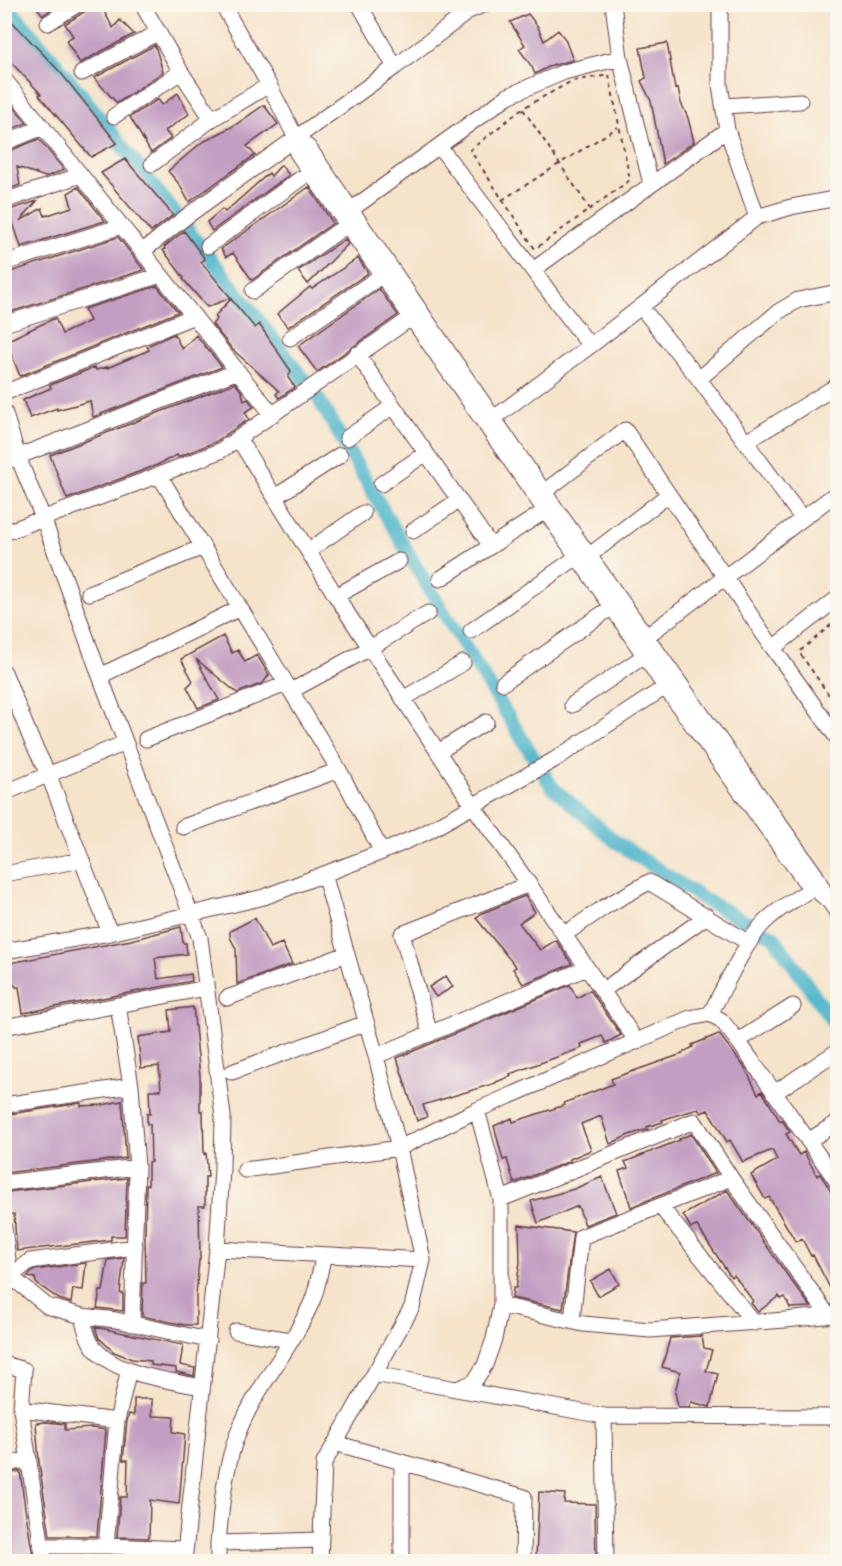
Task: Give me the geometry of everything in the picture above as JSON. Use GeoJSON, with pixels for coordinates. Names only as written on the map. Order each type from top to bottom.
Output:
{"type":"FeatureCollection","features":[{"type":"Feature","properties":{"kind":"street"},"geometry":{"type":"LineString","coordinates":[[48,23],[78,4]]}},
{"type":"Feature","properties":{"kind":"street"},"geometry":{"type":"LineString","coordinates":[[142,4],[181,72],[212,119]]}},
{"type":"Feature","properties":{"kind":"street"},"geometry":{"type":"LineString","coordinates":[[222,4],[269,85],[296,138],[297,153],[381,276],[545,511],[647,636],[671,683],[804,880],[813,888],[833,898]]}},
{"type":"Feature","properties":{"kind":"street"},"geometry":{"type":"LineString","coordinates":[[359,4],[395,67]]}},
{"type":"Feature","properties":{"kind":"street"},"geometry":{"type":"LineString","coordinates":[[143,251],[169,229],[395,67],[468,8],[485,4]]}},
{"type":"Feature","properties":{"kind":"street"},"geometry":{"type":"LineString","coordinates":[[613,4],[620,58],[651,184]]}},
{"type":"Feature","properties":{"kind":"street"},"geometry":{"type":"LineString","coordinates":[[720,4],[720,84],[727,130],[757,217]]}},
{"type":"Feature","properties":{"kind":"street"},"geometry":{"type":"LineString","coordinates":[[82,73],[159,32]]}},
{"type":"Feature","properties":{"kind":"street"},"geometry":{"type":"LineString","coordinates":[[352,209],[508,96],[564,72],[620,58]]}},
{"type":"Feature","properties":{"kind":"street"},"geometry":{"type":"LineString","coordinates":[[114,116],[181,72]]}},
{"type":"Feature","properties":{"kind":"street"},"geometry":{"type":"LineString","coordinates":[[4,79],[272,414]]}},
{"type":"Feature","properties":{"kind":"street"},"geometry":{"type":"LineString","coordinates":[[152,164],[212,119],[269,85]]}},
{"type":"Feature","properties":{"kind":"street"},"geometry":{"type":"LineString","coordinates":[[724,106],[800,101]]}},
{"type":"Feature","properties":{"kind":"street"},"geometry":{"type":"LineString","coordinates":[[4,143],[43,127]]}},
{"type":"Feature","properties":{"kind":"street"},"geometry":{"type":"LineString","coordinates":[[533,270],[727,130]]}},
{"type":"Feature","properties":{"kind":"street"},"geometry":{"type":"LineString","coordinates":[[296,138],[309,148],[352,209],[544,492],[612,607],[644,656],[671,683],[833,898],[837,914]]}},
{"type":"Feature","properties":{"kind":"street"},"geometry":{"type":"LineString","coordinates":[[439,146],[590,346]]}},
{"type":"Feature","properties":{"kind":"street"},"geometry":{"type":"LineString","coordinates":[[208,246],[311,171]]}},
{"type":"Feature","properties":{"kind":"street"},"geometry":{"type":"LineString","coordinates":[[4,201],[81,175]]}},
{"type":"Feature","properties":{"kind":"street"},"geometry":{"type":"LineString","coordinates":[[494,418],[757,217],[791,207],[837,198]]}},
{"type":"Feature","properties":{"kind":"street"},"geometry":{"type":"LineString","coordinates":[[253,291],[347,225]]}},
{"type":"Feature","properties":{"kind":"street"},"geometry":{"type":"LineString","coordinates":[[4,263],[122,226]]}},
{"type":"Feature","properties":{"kind":"street"},"geometry":{"type":"LineString","coordinates":[[4,324],[161,275]]}},
{"type":"Feature","properties":{"kind":"street"},"geometry":{"type":"LineString","coordinates":[[290,338],[381,276]]}},
{"type":"Feature","properties":{"kind":"street"},"geometry":{"type":"LineString","coordinates":[[699,379],[778,312],[798,300],[837,292]]}},
{"type":"Feature","properties":{"kind":"street"},"geometry":{"type":"LineString","coordinates":[[641,307],[699,379],[802,518]]}},
{"type":"Feature","properties":{"kind":"street"},"geometry":{"type":"LineString","coordinates":[[4,393],[194,316]]}},
{"type":"Feature","properties":{"kind":"street"},"geometry":{"type":"LineString","coordinates":[[4,533],[220,451],[411,318]]}},
{"type":"Feature","properties":{"kind":"street"},"geometry":{"type":"LineString","coordinates":[[357,354],[491,546]]}},
{"type":"Feature","properties":{"kind":"street"},"geometry":{"type":"LineString","coordinates":[[11,460],[238,371]]}},
{"type":"Feature","properties":{"kind":"street"},"geometry":{"type":"LineString","coordinates":[[746,442],[837,385]]}},
{"type":"Feature","properties":{"kind":"street"},"geometry":{"type":"LineString","coordinates":[[347,438],[393,406]]}},
{"type":"Feature","properties":{"kind":"street"},"geometry":{"type":"LineString","coordinates":[[4,411],[11,460],[43,518],[125,743],[200,912],[200,938],[223,1116],[222,1168],[228,1250],[208,1340],[184,1555],[106,1545],[44,1554],[21,1409],[24,1370],[4,1364]]}},
{"type":"Feature","properties":{"kind":"street"},"geometry":{"type":"LineString","coordinates":[[544,492],[626,430],[724,578],[837,739]]}},
{"type":"Feature","properties":{"kind":"street"},"geometry":{"type":"LineString","coordinates":[[238,438],[336,596],[474,807],[565,934],[637,1042]]}},
{"type":"Feature","properties":{"kind":"street"},"geometry":{"type":"LineString","coordinates":[[381,484],[426,453]]}},
{"type":"Feature","properties":{"kind":"street"},"geometry":{"type":"LineString","coordinates":[[274,497],[340,455]]}},
{"type":"Feature","properties":{"kind":"street"},"geometry":{"type":"LineString","coordinates":[[159,475],[339,770],[382,852]]}},
{"type":"Feature","properties":{"kind":"street"},"geometry":{"type":"LineString","coordinates":[[647,636],[837,492]]}},
{"type":"Feature","properties":{"kind":"street"},"geometry":{"type":"LineString","coordinates":[[471,631],[583,556],[668,495]]}},
{"type":"Feature","properties":{"kind":"street"},"geometry":{"type":"LineString","coordinates":[[413,531],[459,500]]}},
{"type":"Feature","properties":{"kind":"street"},"geometry":{"type":"LineString","coordinates":[[440,579],[545,511]]}},
{"type":"Feature","properties":{"kind":"street"},"geometry":{"type":"LineString","coordinates":[[308,551],[363,513]]}},
{"type":"Feature","properties":{"kind":"street"},"geometry":{"type":"LineString","coordinates":[[89,593],[203,547]]}},
{"type":"Feature","properties":{"kind":"street"},"geometry":{"type":"LineString","coordinates":[[336,596],[399,561]]}},
{"type":"Feature","properties":{"kind":"street"},"geometry":{"type":"LineString","coordinates":[[772,648],[837,598]]}},
{"type":"Feature","properties":{"kind":"street"},"geometry":{"type":"LineString","coordinates":[[503,683],[612,607]]}},
{"type":"Feature","properties":{"kind":"street"},"geometry":{"type":"LineString","coordinates":[[100,676],[240,608]]}},
{"type":"Feature","properties":{"kind":"street"},"geometry":{"type":"LineString","coordinates":[[146,739],[289,687],[370,648],[428,613]]}},
{"type":"Feature","properties":{"kind":"street"},"geometry":{"type":"LineString","coordinates":[[572,705],[644,656]]}},
{"type":"Feature","properties":{"kind":"street"},"geometry":{"type":"LineString","coordinates":[[403,699],[463,663]]}},
{"type":"Feature","properties":{"kind":"street"},"geometry":{"type":"LineString","coordinates":[[4,672],[10,703],[49,776],[110,933]]}},
{"type":"Feature","properties":{"kind":"street"},"geometry":{"type":"LineString","coordinates":[[4,951],[110,933],[264,897],[382,852],[474,807],[529,775],[671,683]]}},
{"type":"Feature","properties":{"kind":"street"},"geometry":{"type":"LineString","coordinates":[[438,752],[486,722]]}},
{"type":"Feature","properties":{"kind":"street"},"geometry":{"type":"LineString","coordinates":[[4,793],[125,743]]}},
{"type":"Feature","properties":{"kind":"street"},"geometry":{"type":"LineString","coordinates":[[183,827],[339,770]]}},
{"type":"Feature","properties":{"kind":"street"},"geometry":{"type":"LineString","coordinates":[[4,874],[82,860]]}},
{"type":"Feature","properties":{"kind":"street"},"geometry":{"type":"LineString","coordinates":[[320,1562],[324,1463],[412,1307],[423,1260],[376,1056],[324,874]]}},
{"type":"Feature","properties":{"kind":"street"},"geometry":{"type":"LineString","coordinates":[[565,934],[606,906],[649,882],[751,941]]}},
{"type":"Feature","properties":{"kind":"street"},"geometry":{"type":"LineString","coordinates":[[430,1034],[402,934],[529,884]]}},
{"type":"Feature","properties":{"kind":"street"},"geometry":{"type":"LineString","coordinates":[[710,1014],[762,925],[774,914],[813,888]]}},
{"type":"Feature","properties":{"kind":"street"},"geometry":{"type":"LineString","coordinates":[[602,992],[707,916]]}},
{"type":"Feature","properties":{"kind":"street"},"geometry":{"type":"LineString","coordinates":[[227,998],[347,954]]}},
{"type":"Feature","properties":{"kind":"street"},"geometry":{"type":"LineString","coordinates":[[376,1056],[587,968]]}},
{"type":"Feature","properties":{"kind":"street"},"geometry":{"type":"LineString","coordinates":[[4,1027],[206,988]]}},
{"type":"Feature","properties":{"kind":"street"},"geometry":{"type":"LineString","coordinates":[[118,1005],[131,1086],[137,1167],[132,1324]]}},
{"type":"Feature","properties":{"kind":"street"},"geometry":{"type":"LineString","coordinates":[[738,1041],[793,1006]]}},
{"type":"Feature","properties":{"kind":"street"},"geometry":{"type":"LineString","coordinates":[[245,1170],[399,1148],[477,1110],[690,1018],[710,1014],[721,1020],[738,1041],[837,1183]]}},
{"type":"Feature","properties":{"kind":"street"},"geometry":{"type":"LineString","coordinates":[[232,1072],[366,1023]]}},
{"type":"Feature","properties":{"kind":"street"},"geometry":{"type":"LineString","coordinates":[[774,1094],[836,1052]]}},
{"type":"Feature","properties":{"kind":"street"},"geometry":{"type":"LineString","coordinates":[[4,1105],[131,1086]]}},
{"type":"Feature","properties":{"kind":"street"},"geometry":{"type":"LineString","coordinates":[[458,1389],[474,1382],[484,1365],[494,1339],[501,1305],[501,1199],[477,1110]]}},
{"type":"Feature","properties":{"kind":"street"},"geometry":{"type":"LineString","coordinates":[[501,1199],[694,1122],[731,1178],[833,1315]]}},
{"type":"Feature","properties":{"kind":"street"},"geometry":{"type":"LineString","coordinates":[[808,1141],[837,1122]]}},
{"type":"Feature","properties":{"kind":"street"},"geometry":{"type":"LineString","coordinates":[[4,1183],[137,1167]]}},
{"type":"Feature","properties":{"kind":"street"},"geometry":{"type":"LineString","coordinates":[[572,1321],[581,1237],[731,1178]]}},
{"type":"Feature","properties":{"kind":"street"},"geometry":{"type":"LineString","coordinates":[[661,1207],[753,1323]]}},
{"type":"Feature","properties":{"kind":"street"},"geometry":{"type":"LineString","coordinates":[[4,1228],[6,1277]]}},
{"type":"Feature","properties":{"kind":"street"},"geometry":{"type":"LineString","coordinates":[[6,1277],[30,1261],[135,1247]]}},
{"type":"Feature","properties":{"kind":"street"},"geometry":{"type":"LineString","coordinates":[[228,1250],[423,1260]]}},
{"type":"Feature","properties":{"kind":"street"},"geometry":{"type":"LineString","coordinates":[[218,1562],[222,1496],[235,1443],[260,1389],[291,1340],[313,1298],[324,1255]]}},
{"type":"Feature","properties":{"kind":"street"},"geometry":{"type":"LineString","coordinates":[[6,1277],[48,1306],[82,1316],[208,1340]]}},
{"type":"Feature","properties":{"kind":"street"},"geometry":{"type":"LineString","coordinates":[[501,1305],[572,1321],[650,1330],[833,1315]]}},
{"type":"Feature","properties":{"kind":"street"},"geometry":{"type":"LineString","coordinates":[[82,1316],[92,1345],[114,1364],[202,1387]]}},
{"type":"Feature","properties":{"kind":"street"},"geometry":{"type":"LineString","coordinates":[[236,1331],[291,1340]]}},
{"type":"Feature","properties":{"kind":"street"},"geometry":{"type":"LineString","coordinates":[[106,1545],[117,1421],[129,1369]]}},
{"type":"Feature","properties":{"kind":"street"},"geometry":{"type":"LineString","coordinates":[[374,1374],[604,1416],[837,1418]]}},
{"type":"Feature","properties":{"kind":"street"},"geometry":{"type":"LineString","coordinates":[[21,1409],[117,1421]]}},
{"type":"Feature","properties":{"kind":"street"},"geometry":{"type":"LineString","coordinates":[[604,1416],[606,1562]]}},
{"type":"Feature","properties":{"kind":"street"},"geometry":{"type":"LineString","coordinates":[[335,1443],[524,1497],[523,1562]]}},
{"type":"Feature","properties":{"kind":"street"},"geometry":{"type":"LineString","coordinates":[[4,1465],[29,1460]]}},
{"type":"Feature","properties":{"kind":"street"},"geometry":{"type":"LineString","coordinates":[[402,1462],[402,1562]]}},
{"type":"Feature","properties":{"kind":"street"},"geometry":{"type":"LineString","coordinates":[[218,1543],[321,1540]]}},
{"type":"Feature","properties":{"kind":"path"},"geometry":{"type":"LineString","coordinates":[[609,75],[630,180],[535,249],[502,200],[470,150],[523,108],[572,81],[609,75]]}},
{"type":"Feature","properties":{"kind":"path"},"geometry":{"type":"LineString","coordinates":[[523,108],[590,209]]}},
{"type":"Feature","properties":{"kind":"path"},"geometry":{"type":"LineString","coordinates":[[502,200],[618,127]]}},
{"type":"Feature","properties":{"kind":"path"},"geometry":{"type":"LineString","coordinates":[[837,619],[799,652],[837,708]]}},
{"type":"Feature","properties":{"kind":"building"},"geometry":{"type":"Polygon","coordinates":[[[34,4],[59,4],[43,15],[34,4]]]}},
{"type":"Feature","properties":{"kind":"building"},"geometry":{"type":"Polygon","coordinates":[[[88,4],[100,4],[113,28],[120,20],[134,34],[80,63],[66,41],[73,36],[65,24],[84,12],[88,4]]]}},
{"type":"Feature","properties":{"kind":"building"},"geometry":{"type":"Polygon","coordinates":[[[4,13],[61,73],[117,143],[91,157],[39,95],[41,94],[4,55],[9,48],[4,43],[4,13]]]}},
{"type":"Feature","properties":{"kind":"building"},"geometry":{"type":"Polygon","coordinates":[[[528,14],[538,27],[544,41],[558,30],[565,39],[573,60],[554,64],[535,74],[519,49],[525,45],[510,22],[528,14]]]}},
{"type":"Feature","properties":{"kind":"building"},"geometry":{"type":"Polygon","coordinates":[[[667,43],[675,89],[678,88],[694,142],[663,164],[651,101],[641,81],[646,78],[640,48],[667,43]]]}},
{"type":"Feature","properties":{"kind":"building"},"geometry":{"type":"Polygon","coordinates":[[[155,45],[163,72],[117,103],[94,78],[155,45]]]}},
{"type":"Feature","properties":{"kind":"building"},"geometry":{"type":"Polygon","coordinates":[[[178,93],[189,114],[165,131],[171,138],[151,153],[130,117],[158,99],[162,105],[178,93]]]}},
{"type":"Feature","properties":{"kind":"building"},"geometry":{"type":"Polygon","coordinates":[[[4,95],[27,123],[4,132],[4,95]]]}},
{"type":"Feature","properties":{"kind":"building"},"geometry":{"type":"Polygon","coordinates":[[[264,105],[278,124],[247,146],[255,155],[189,202],[179,184],[168,171],[201,143],[235,125],[264,105]]]}},
{"type":"Feature","properties":{"kind":"building"},"geometry":{"type":"Polygon","coordinates":[[[39,139],[64,170],[45,177],[17,167],[20,185],[4,191],[4,153],[39,139]]]}},
{"type":"Feature","properties":{"kind":"building"},"geometry":{"type":"Polygon","coordinates":[[[125,159],[173,215],[151,232],[101,173],[125,159]]]}},
{"type":"Feature","properties":{"kind":"building"},"geometry":{"type":"Polygon","coordinates":[[[281,165],[289,175],[212,231],[207,222],[222,209],[225,212],[269,173],[271,176],[281,165]]]}},
{"type":"Feature","properties":{"kind":"building"},"geometry":{"type":"Polygon","coordinates":[[[78,187],[105,221],[21,247],[9,210],[37,201],[20,221],[42,208],[45,216],[72,207],[68,193],[78,187]]]}},
{"type":"Feature","properties":{"kind":"building"},"geometry":{"type":"Polygon","coordinates":[[[309,187],[333,223],[252,280],[233,253],[226,257],[221,249],[309,187]]]}},
{"type":"Feature","properties":{"kind":"building"},"geometry":{"type":"Polygon","coordinates":[[[184,231],[205,259],[201,262],[231,298],[207,307],[183,279],[163,250],[184,231]]]}},
{"type":"Feature","properties":{"kind":"building"},"geometry":{"type":"Polygon","coordinates":[[[118,237],[144,270],[4,314],[4,274],[118,237]]]}},
{"type":"Feature","properties":{"kind":"building"},"geometry":{"type":"Polygon","coordinates":[[[345,239],[348,244],[308,284],[298,271],[345,239]]]}},
{"type":"Feature","properties":{"kind":"building"},"geometry":{"type":"Polygon","coordinates":[[[358,258],[368,273],[288,327],[277,314],[310,287],[312,289],[358,258]]]}},
{"type":"Feature","properties":{"kind":"building"},"geometry":{"type":"Polygon","coordinates":[[[157,286],[178,312],[20,376],[6,341],[55,318],[62,334],[90,321],[84,309],[157,286]]]}},
{"type":"Feature","properties":{"kind":"building"},"geometry":{"type":"Polygon","coordinates":[[[379,289],[398,315],[317,372],[298,346],[379,289]]]}},
{"type":"Feature","properties":{"kind":"building"},"geometry":{"type":"Polygon","coordinates":[[[231,299],[255,328],[259,324],[291,371],[288,378],[295,387],[279,398],[276,394],[279,391],[232,349],[212,324],[217,319],[215,316],[231,299]]]}},
{"type":"Feature","properties":{"kind":"building"},"geometry":{"type":"Polygon","coordinates":[[[174,334],[182,349],[196,335],[222,367],[93,417],[90,401],[57,410],[57,408],[30,418],[23,400],[51,388],[50,385],[95,367],[96,370],[107,368],[149,350],[147,346],[174,334]]]}},
{"type":"Feature","properties":{"kind":"building"},"geometry":{"type":"Polygon","coordinates":[[[235,383],[242,392],[244,401],[248,399],[254,407],[245,412],[249,419],[215,442],[67,499],[50,455],[235,383]]]}},
{"type":"Feature","properties":{"kind":"building"},"geometry":{"type":"Polygon","coordinates":[[[223,636],[232,653],[238,650],[245,662],[257,655],[269,675],[263,683],[237,693],[196,659],[219,700],[198,708],[187,687],[193,681],[181,659],[223,636]]]}},
{"type":"Feature","properties":{"kind":"building"},"geometry":{"type":"Polygon","coordinates":[[[525,896],[535,912],[519,923],[540,950],[556,940],[572,964],[523,984],[513,969],[516,967],[476,918],[482,913],[525,896]]]}},
{"type":"Feature","properties":{"kind":"building"},"geometry":{"type":"Polygon","coordinates":[[[255,918],[270,948],[282,943],[292,964],[237,984],[236,949],[230,937],[230,931],[255,918]]]}},
{"type":"Feature","properties":{"kind":"building"},"geometry":{"type":"Polygon","coordinates":[[[181,927],[187,954],[155,958],[158,979],[191,974],[192,981],[23,1013],[19,987],[15,985],[4,987],[4,964],[131,940],[181,927]]]}},
{"type":"Feature","properties":{"kind":"building"},"geometry":{"type":"Polygon","coordinates":[[[446,976],[453,987],[436,997],[429,987],[446,976]]]}},
{"type":"Feature","properties":{"kind":"building"},"geometry":{"type":"Polygon","coordinates":[[[570,985],[577,998],[590,990],[621,1035],[606,1043],[602,1036],[581,1044],[582,1048],[510,1074],[511,1076],[496,1083],[423,1105],[427,1117],[417,1121],[397,1058],[570,985]]]}},
{"type":"Feature","properties":{"kind":"building"},"geometry":{"type":"Polygon","coordinates":[[[193,1007],[200,1077],[200,1111],[203,1111],[204,1154],[206,1153],[208,1177],[205,1177],[205,1206],[199,1206],[200,1260],[196,1325],[185,1325],[142,1316],[143,1283],[146,1283],[146,1185],[148,1185],[148,1162],[151,1162],[150,1124],[147,1124],[147,1114],[150,1114],[149,1090],[161,1090],[159,1066],[141,1068],[138,1037],[171,1032],[169,1010],[193,1007]]]}},
{"type":"Feature","properties":{"kind":"building"},"geometry":{"type":"Polygon","coordinates":[[[719,1034],[745,1068],[758,1094],[762,1091],[780,1121],[782,1120],[790,1132],[786,1134],[799,1155],[804,1152],[817,1176],[820,1174],[837,1205],[837,1284],[830,1288],[802,1239],[796,1242],[769,1197],[765,1199],[751,1175],[777,1160],[772,1150],[743,1162],[730,1140],[727,1142],[708,1110],[701,1113],[698,1109],[662,1120],[663,1122],[647,1127],[648,1129],[610,1144],[601,1116],[581,1124],[591,1150],[570,1161],[514,1183],[507,1159],[503,1160],[494,1126],[512,1118],[513,1122],[565,1105],[564,1103],[613,1084],[611,1079],[679,1055],[693,1047],[692,1045],[719,1034]]]}},
{"type":"Feature","properties":{"kind":"building"},"geometry":{"type":"Polygon","coordinates":[[[122,1101],[126,1158],[5,1173],[4,1115],[81,1103],[81,1106],[102,1105],[122,1101]]]}},
{"type":"Feature","properties":{"kind":"building"},"geometry":{"type":"Polygon","coordinates":[[[691,1134],[716,1173],[631,1207],[619,1171],[628,1168],[625,1162],[691,1134]]]}},
{"type":"Feature","properties":{"kind":"building"},"geometry":{"type":"Polygon","coordinates":[[[602,1177],[616,1213],[585,1225],[578,1206],[538,1223],[531,1201],[574,1189],[602,1177]]]}},
{"type":"Feature","properties":{"kind":"building"},"geometry":{"type":"Polygon","coordinates":[[[127,1178],[125,1236],[111,1236],[111,1240],[17,1251],[14,1214],[8,1215],[5,1195],[7,1192],[127,1178]]]}},
{"type":"Feature","properties":{"kind":"building"},"geometry":{"type":"Polygon","coordinates":[[[727,1190],[811,1307],[790,1308],[785,1297],[781,1299],[779,1296],[758,1312],[751,1303],[753,1301],[734,1275],[731,1277],[697,1226],[691,1228],[683,1215],[727,1190]]]}},
{"type":"Feature","properties":{"kind":"building"},"geometry":{"type":"Polygon","coordinates":[[[519,1225],[573,1232],[563,1309],[512,1298],[520,1262],[519,1225]]]}},
{"type":"Feature","properties":{"kind":"building"},"geometry":{"type":"Polygon","coordinates":[[[124,1258],[120,1293],[123,1294],[123,1311],[97,1308],[100,1291],[103,1291],[108,1260],[124,1258]]]}},
{"type":"Feature","properties":{"kind":"building"},"geometry":{"type":"Polygon","coordinates":[[[86,1263],[83,1290],[73,1289],[71,1303],[59,1299],[36,1283],[35,1278],[27,1277],[34,1270],[86,1263]]]}},
{"type":"Feature","properties":{"kind":"building"},"geometry":{"type":"Polygon","coordinates":[[[611,1269],[619,1284],[598,1296],[590,1281],[611,1269]]]}},
{"type":"Feature","properties":{"kind":"building"},"geometry":{"type":"Polygon","coordinates":[[[95,1327],[183,1345],[180,1365],[195,1368],[194,1376],[176,1372],[176,1368],[151,1365],[151,1361],[132,1359],[114,1352],[99,1338],[95,1327]]]}},
{"type":"Feature","properties":{"kind":"building"},"geometry":{"type":"Polygon","coordinates":[[[702,1336],[704,1348],[712,1350],[706,1371],[718,1374],[710,1407],[691,1402],[689,1407],[678,1407],[675,1392],[680,1372],[662,1367],[670,1338],[702,1336]]]}},
{"type":"Feature","properties":{"kind":"building"},"geometry":{"type":"Polygon","coordinates":[[[134,1399],[152,1399],[152,1416],[174,1417],[173,1432],[185,1434],[179,1504],[150,1500],[149,1538],[117,1537],[120,1497],[127,1497],[128,1460],[123,1460],[127,1421],[129,1414],[134,1415],[134,1399]]]}},
{"type":"Feature","properties":{"kind":"building"},"geometry":{"type":"Polygon","coordinates":[[[36,1423],[65,1424],[65,1430],[92,1428],[106,1430],[97,1536],[50,1536],[39,1462],[36,1423]]]}},
{"type":"Feature","properties":{"kind":"building"},"geometry":{"type":"Polygon","coordinates":[[[20,1471],[34,1562],[4,1560],[4,1475],[20,1471]]]}},
{"type":"Feature","properties":{"kind":"building"},"geometry":{"type":"Polygon","coordinates":[[[539,1492],[565,1494],[564,1503],[595,1504],[596,1562],[545,1562],[536,1558],[539,1492]]]}},
{"type":"Feature","properties":{"kind":"waterway"},"geometry":{"type":"LineString","coordinates":[[6,4],[81,94],[319,400],[428,587],[552,787],[616,842],[705,900],[774,937],[838,1029]]}}]}
